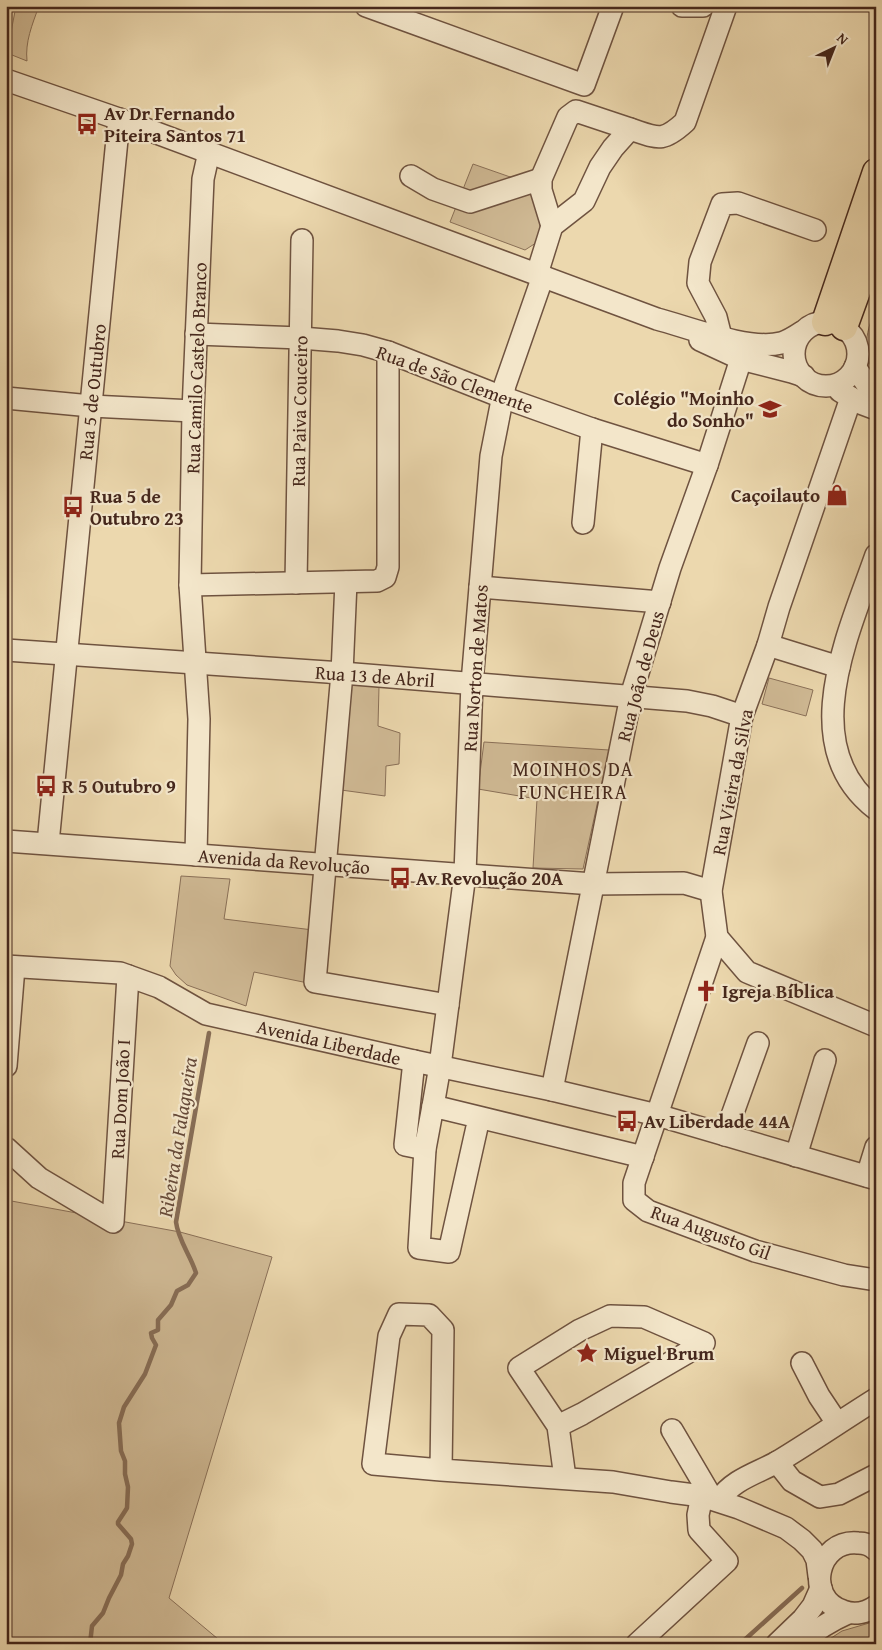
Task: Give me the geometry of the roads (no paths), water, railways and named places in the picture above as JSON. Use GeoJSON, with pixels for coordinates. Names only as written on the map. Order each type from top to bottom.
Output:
{"type":"FeatureCollection","features":[{"type":"Feature","properties":{"kind":"main road"},"geometry":{"type":"LineString","coordinates":[[824,327],[876,172]]}},
{"type":"Feature","properties":{"kind":"main road"},"geometry":{"type":"LineString","coordinates":[[824,327],[876,239]]}},
{"type":"Feature","properties":{"kind":"street"},"geometry":{"type":"LineString","coordinates":[[366,6],[584,85],[613,6]]}},
{"type":"Feature","properties":{"kind":"street"},"geometry":{"type":"LineString","coordinates":[[682,6],[703,6]]}},
{"type":"Feature","properties":{"kind":"street"},"geometry":{"type":"LineString","coordinates":[[630,129],[613,148],[600,168],[584,200],[552,226],[541,190],[541,179],[568,117],[576,111],[630,129],[656,138],[671,135],[685,122],[726,6]]}},
{"type":"Feature","properties":{"kind":"street"},"geometry":{"type":"LineString","coordinates":[[7,85],[119,119],[658,319],[747,344],[766,345],[783,343],[824,327],[852,335],[857,345],[858,356],[855,367],[845,379],[831,385],[821,385],[812,382],[804,376],[795,363],[794,355],[795,347],[824,327]]}},
{"type":"Feature","properties":{"kind":"street","name":"Rua 5 de Outubro"},"geometry":{"type":"LineString","coordinates":[[48,843],[119,119]]}},
{"type":"Feature","properties":{"kind":"street","name":"Rua Camilo Castelo Branco"},"geometry":{"type":"LineString","coordinates":[[196,855],[199,719],[190,585],[193,411],[203,179],[209,152]]}},
{"type":"Feature","properties":{"kind":"street"},"geometry":{"type":"LineString","coordinates":[[411,176],[433,189],[470,202],[541,179]]}},
{"type":"Feature","properties":{"kind":"street"},"geometry":{"type":"LineString","coordinates":[[721,337],[716,316],[698,282],[700,262],[722,204],[738,204],[815,230]]}},
{"type":"Feature","properties":{"kind":"street","name":"Rua Norton de Matos"},"geometry":{"type":"LineString","coordinates":[[478,1118],[449,1252],[419,1248],[424,1149],[434,1106],[440,1066],[465,874],[472,684],[491,456],[505,385],[540,275],[552,226]]}},
{"type":"Feature","properties":{"kind":"street","name":"Rua Paiva Couceiro"},"geometry":{"type":"LineString","coordinates":[[296,583],[302,240]]}},
{"type":"Feature","properties":{"kind":"street"},"geometry":{"type":"LineString","coordinates":[[658,319],[727,354],[804,376]]}},
{"type":"Feature","properties":{"kind":"street","name":"Rua de São Clemente"},"geometry":{"type":"LineString","coordinates":[[196,334],[301,338],[363,345],[388,352],[502,397],[592,429],[707,465]]}},
{"type":"Feature","properties":{"kind":"street"},"geometry":{"type":"LineString","coordinates":[[190,585],[377,581],[385,577],[388,567],[388,352]]}},
{"type":"Feature","properties":{"kind":"street","name":"Rua João de Deus"},"geometry":{"type":"LineString","coordinates":[[552,1090],[631,696],[660,602],[741,359]]}},
{"type":"Feature","properties":{"kind":"street"},"geometry":{"type":"LineString","coordinates":[[855,367],[876,393]]}},
{"type":"Feature","properties":{"kind":"street"},"geometry":{"type":"LineString","coordinates":[[831,385],[851,398],[876,409]]}},
{"type":"Feature","properties":{"kind":"street"},"geometry":{"type":"LineString","coordinates":[[6,398],[91,406],[193,411]]}},
{"type":"Feature","properties":{"kind":"street","name":"Rua Vieira da Silva"},"geometry":{"type":"LineString","coordinates":[[717,937],[711,892],[742,716],[768,645],[779,607],[851,398]]}},
{"type":"Feature","properties":{"kind":"street"},"geometry":{"type":"LineString","coordinates":[[583,523],[592,429]]}},
{"type":"Feature","properties":{"kind":"street"},"geometry":{"type":"LineString","coordinates":[[876,555],[838,668],[833,706],[834,745],[841,768],[854,788],[876,810]]}},
{"type":"Feature","properties":{"kind":"street"},"geometry":{"type":"LineString","coordinates":[[346,582],[342,673],[315,982],[448,1005]]}},
{"type":"Feature","properties":{"kind":"street"},"geometry":{"type":"LineString","coordinates":[[480,587],[660,602]]}},
{"type":"Feature","properties":{"kind":"street"},"geometry":{"type":"LineString","coordinates":[[768,645],[838,668]]}},
{"type":"Feature","properties":{"kind":"street","name":"Rua 13 de Abril"},"geometry":{"type":"LineString","coordinates":[[6,650],[342,673],[687,701],[712,706],[742,716]]}},
{"type":"Feature","properties":{"kind":"street","name":"Avenida da Revolução"},"geometry":{"type":"LineString","coordinates":[[6,841],[593,884],[684,883],[711,892]]}},
{"type":"Feature","properties":{"kind":"street"},"geometry":{"type":"LineString","coordinates":[[717,937],[747,972],[876,1026]]}},
{"type":"Feature","properties":{"kind":"street","name":"Rua Augusto Gil"},"geometry":{"type":"LineString","coordinates":[[717,937],[634,1182],[634,1200],[648,1211],[755,1251],[844,1275],[876,1280]]}},
{"type":"Feature","properties":{"kind":"street"},"geometry":{"type":"LineString","coordinates":[[706,968],[735,958]]}},
{"type":"Feature","properties":{"kind":"street"},"geometry":{"type":"LineString","coordinates":[[6,1066],[10,967]]}},
{"type":"Feature","properties":{"kind":"street","name":"Avenida Liberdade"},"geometry":{"type":"LineString","coordinates":[[10,967],[120,973],[159,987],[206,1014],[657,1115],[871,1178]]}},
{"type":"Feature","properties":{"kind":"street","name":"Rua Dom João I"},"geometry":{"type":"LineString","coordinates":[[6,1148],[39,1178],[113,1222],[128,976]]}},
{"type":"Feature","properties":{"kind":"street"},"geometry":{"type":"LineString","coordinates":[[725,1134],[758,1043]]}},
{"type":"Feature","properties":{"kind":"street"},"geometry":{"type":"LineString","coordinates":[[796,1156],[825,1060]]}},
{"type":"Feature","properties":{"kind":"street"},"geometry":{"type":"LineString","coordinates":[[414,1061],[405,1145],[424,1149]]}},
{"type":"Feature","properties":{"kind":"street"},"geometry":{"type":"LineString","coordinates":[[434,1106],[643,1157]]}},
{"type":"Feature","properties":{"kind":"street"},"geometry":{"type":"LineString","coordinates":[[871,1178],[876,1147]]}},
{"type":"Feature","properties":{"kind":"street"},"geometry":{"type":"LineString","coordinates":[[441,1470],[443,1330],[429,1315],[399,1314],[389,1336],[373,1464],[441,1470],[612,1482],[720,1501],[786,1528],[802,1540],[812,1550],[817,1560],[820,1582],[825,1597],[839,1610],[848,1613],[860,1613],[871,1610],[876,1606]]}},
{"type":"Feature","properties":{"kind":"street"},"geometry":{"type":"LineString","coordinates":[[558,1426],[704,1343],[644,1317],[610,1316],[580,1330],[519,1368],[558,1426],[565,1478]]}},
{"type":"Feature","properties":{"kind":"street"},"geometry":{"type":"LineString","coordinates":[[802,1363],[819,1396],[837,1423]]}},
{"type":"Feature","properties":{"kind":"street"},"geometry":{"type":"LineString","coordinates":[[637,1644],[727,1561],[699,1530],[698,1515],[720,1501],[745,1494],[777,1462],[876,1399]]}},
{"type":"Feature","properties":{"kind":"street"},"geometry":{"type":"LineString","coordinates":[[672,1430],[720,1501],[720,1508],[709,1519],[701,1532]]}},
{"type":"Feature","properties":{"kind":"street"},"geometry":{"type":"LineString","coordinates":[[777,1462],[792,1481],[820,1496],[839,1494],[876,1475]]}},
{"type":"Feature","properties":{"kind":"street"},"geometry":{"type":"LineString","coordinates":[[786,1528],[804,1530],[847,1544],[863,1543],[876,1550]]}},
{"type":"Feature","properties":{"kind":"street"},"geometry":{"type":"LineString","coordinates":[[777,1644],[803,1619],[813,1606],[825,1558],[832,1551],[847,1544],[876,1539]]}},
{"type":"Feature","properties":{"kind":"street"},"geometry":{"type":"LineString","coordinates":[[800,1644],[814,1630],[848,1613]]}},
{"type":"Feature","properties":{"kind":"waterway","name":"Ribeira da Falagueira"},"geometry":{"type":"LineString","coordinates":[[90,1644],[92,1626],[103,1613],[121,1575],[123,1564],[132,1544],[131,1539],[118,1524],[127,1508],[128,1487],[125,1461],[121,1451],[119,1423],[124,1407],[145,1374],[156,1345],[151,1333],[158,1330],[158,1320],[171,1305],[177,1291],[188,1285],[196,1273],[179,1235],[176,1222],[209,1033]]}},
{"type":"Feature","properties":{"kind":"waterway","name":"Ribeira da Falagueira"},"geometry":{"type":"LineString","coordinates":[[740,1644],[802,1588]]}},
{"type":"Feature","properties":{"kind":"place","name":"Av Dr Fernando Piteira Santos 71"},"geometry":{"type":"Point","coordinates":[87,124]}},
{"type":"Feature","properties":{"kind":"place","name":"Colégio \"Moinho do Sonho\""},"geometry":{"type":"Point","coordinates":[770,409]}},
{"type":"Feature","properties":{"kind":"place","name":"Caçoilauto"},"geometry":{"type":"Point","coordinates":[837,495]}},
{"type":"Feature","properties":{"kind":"place","name":"Rua 5 de Outubro 23"},"geometry":{"type":"Point","coordinates":[73,507]}},
{"type":"Feature","properties":{"kind":"place","name":"R 5 Outubro 9"},"geometry":{"type":"Point","coordinates":[46,786]}},
{"type":"Feature","properties":{"kind":"place","name":"Av Revolução 20A"},"geometry":{"type":"Point","coordinates":[400,878]}},
{"type":"Feature","properties":{"kind":"place","name":"Igreja Bíblica"},"geometry":{"type":"Point","coordinates":[706,991]}},
{"type":"Feature","properties":{"kind":"place","name":"Av Liberdade 44A"},"geometry":{"type":"Point","coordinates":[627,1121]}},
{"type":"Feature","properties":{"kind":"place","name":"Miguel Brum"},"geometry":{"type":"Point","coordinates":[587,1353]}},
{"type":"Feature","properties":{"kind":"district","name":"MOINHOS DA FUNCHEIRA"},"geometry":{"type":"Point","coordinates":[573,780]}}]}
